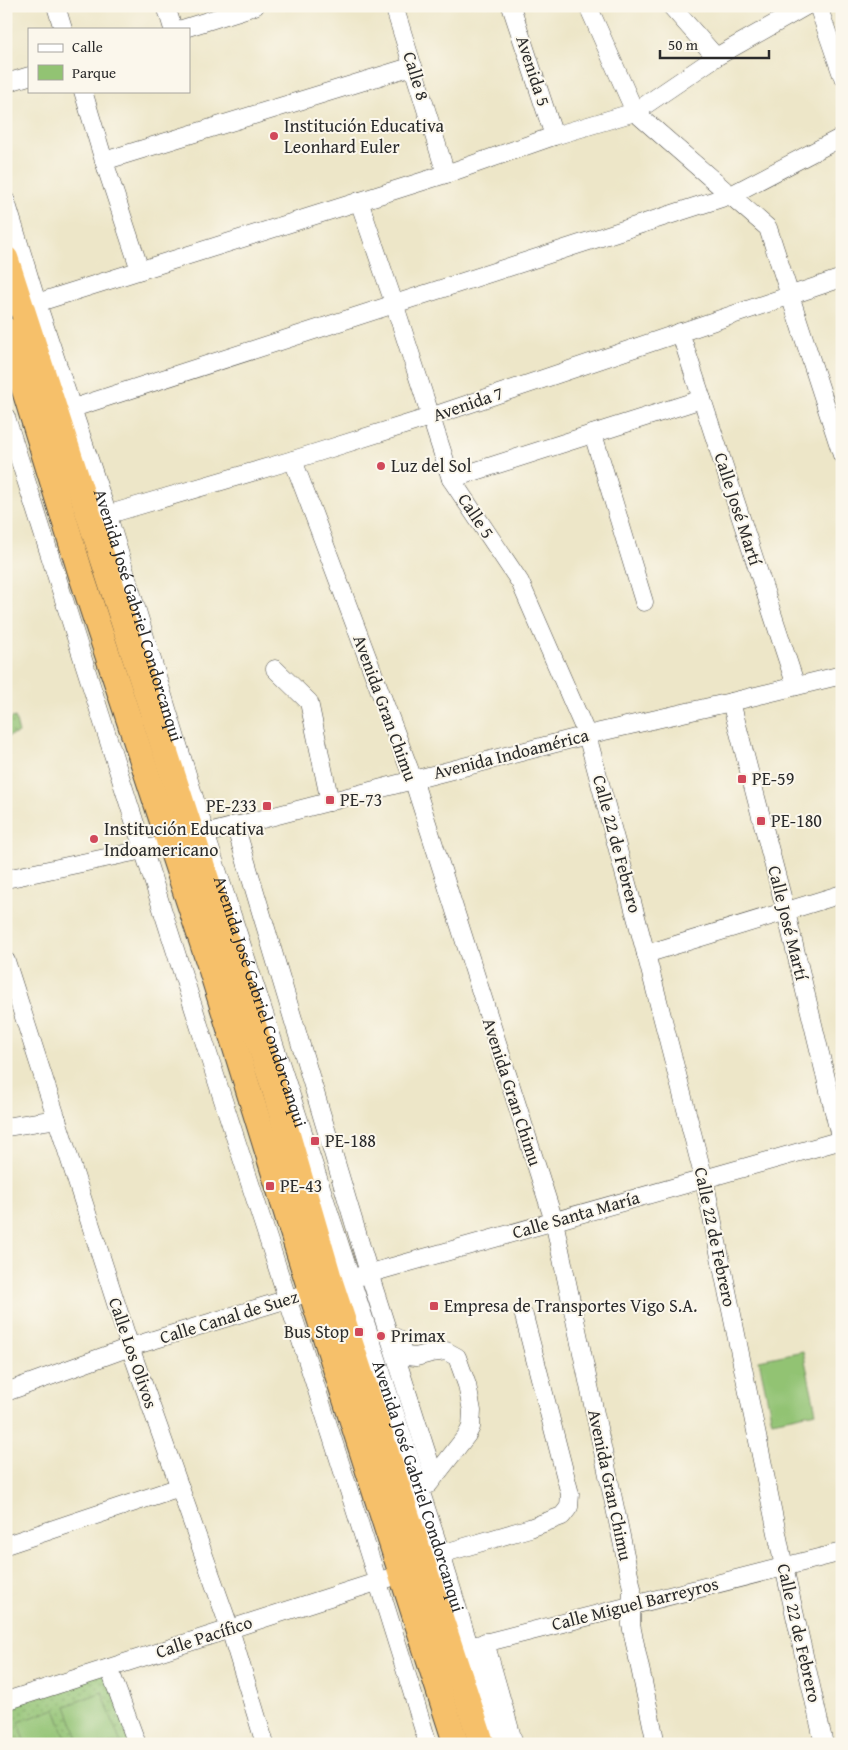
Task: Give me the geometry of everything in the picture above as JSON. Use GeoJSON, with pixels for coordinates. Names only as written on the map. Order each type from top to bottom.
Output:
{"type":"FeatureCollection","features":[{"type":"Feature","properties":{"kind":"highway","name":"Avenida José Gabriel Condorcanqui"},"geometry":{"type":"LineString","coordinates":[[6,260],[30,305],[99,516],[189,837],[274,1088],[331,1285],[402,1574],[458,1650],[456,1744]]}},
{"type":"Feature","properties":{"kind":"highway","name":"Avenida José Gabriel Condorcanqui"},"geometry":{"type":"LineString","coordinates":[[6,330],[81,574],[189,837]]}},
{"type":"Feature","properties":{"kind":"highway","name":"Avenida José Gabriel Condorcanqui"},"geometry":{"type":"LineString","coordinates":[[331,1285],[413,1501],[458,1650],[482,1744]]}},
{"type":"Feature","properties":{"kind":"street"},"geometry":{"type":"LineString","coordinates":[[56,6],[63,28]]}},
{"type":"Feature","properties":{"kind":"street"},"geometry":{"type":"LineString","coordinates":[[166,6],[173,28]]}},
{"type":"Feature","properties":{"kind":"street"},"geometry":{"type":"LineString","coordinates":[[185,28],[255,6]]}},
{"type":"Feature","properties":{"kind":"street","name":"Calle 8"},"geometry":{"type":"LineString","coordinates":[[394,6],[446,174]]}},
{"type":"Feature","properties":{"kind":"street","name":"Avenida 5"},"geometry":{"type":"LineString","coordinates":[[511,6],[554,136]]}},
{"type":"Feature","properties":{"kind":"street"},"geometry":{"type":"LineString","coordinates":[[588,6],[635,112],[768,228],[842,455]]}},
{"type":"Feature","properties":{"kind":"street"},"geometry":{"type":"LineString","coordinates":[[671,6],[716,57]]}},
{"type":"Feature","properties":{"kind":"street"},"geometry":{"type":"LineString","coordinates":[[30,305],[446,174],[554,136],[635,112],[716,57],[806,6]]}},
{"type":"Feature","properties":{"kind":"street"},"geometry":{"type":"LineString","coordinates":[[818,6],[842,75]]}},
{"type":"Feature","properties":{"kind":"street"},"geometry":{"type":"LineString","coordinates":[[104,161],[413,66]]}},
{"type":"Feature","properties":{"kind":"street"},"geometry":{"type":"LineString","coordinates":[[6,83],[28,76]]}},
{"type":"Feature","properties":{"kind":"street"},"geometry":{"type":"LineString","coordinates":[[83,92],[140,270]]}},
{"type":"Feature","properties":{"kind":"street"},"geometry":{"type":"LineString","coordinates":[[11,446],[40,436],[64,412],[394,303],[731,195],[842,137]]}},
{"type":"Feature","properties":{"kind":"street","name":"Avenida José Gabriel Condorcanqui"},"geometry":{"type":"LineString","coordinates":[[6,201],[30,305]]}},
{"type":"Feature","properties":{"kind":"street","name":"Calle 5"},"geometry":{"type":"LineString","coordinates":[[359,201],[451,479],[520,582],[587,735]]}},
{"type":"Feature","properties":{"kind":"street","name":"Avenida 7"},"geometry":{"type":"LineString","coordinates":[[99,516],[430,418],[842,278]]}},
{"type":"Feature","properties":{"kind":"street","name":"Calle José Martí"},"geometry":{"type":"LineString","coordinates":[[680,332],[796,686]]}},
{"type":"Feature","properties":{"kind":"street"},"geometry":{"type":"LineString","coordinates":[[451,479],[702,399]]}},
{"type":"Feature","properties":{"kind":"street"},"geometry":{"type":"LineString","coordinates":[[6,417],[11,446],[49,547],[143,850],[379,1581],[428,1744]]}},
{"type":"Feature","properties":{"kind":"street"},"geometry":{"type":"LineString","coordinates":[[593,434],[644,602]]}},
{"type":"Feature","properties":{"kind":"street","name":"Avenida Gran Chimu"},"geometry":{"type":"LineString","coordinates":[[292,460],[412,779],[554,1222],[632,1588],[631,1625],[656,1744]]}},
{"type":"Feature","properties":{"kind":"street"},"geometry":{"type":"LineString","coordinates":[[275,669],[309,702],[330,802]]}},
{"type":"Feature","properties":{"kind":"street","name":"Avenida Indoamérica"},"geometry":{"type":"LineString","coordinates":[[6,879],[143,850],[412,779],[842,674]]}},
{"type":"Feature","properties":{"kind":"street","name":"Calle José Martí"},"geometry":{"type":"LineString","coordinates":[[731,702],[786,912],[841,1142]]}},
{"type":"Feature","properties":{"kind":"street","name":"Calle 22 de Febrero"},"geometry":{"type":"LineString","coordinates":[[587,735],[704,1179],[784,1567],[824,1744]]}},
{"type":"Feature","properties":{"kind":"street"},"geometry":{"type":"LineString","coordinates":[[235,826],[369,1273],[434,1476]]}},
{"type":"Feature","properties":{"kind":"street"},"geometry":{"type":"LineString","coordinates":[[646,954],[842,894]]}},
{"type":"Feature","properties":{"kind":"street","name":"Calle Los Olivos"},"geometry":{"type":"LineString","coordinates":[[6,961],[130,1347],[230,1629],[265,1744]]}},
{"type":"Feature","properties":{"kind":"street"},"geometry":{"type":"LineString","coordinates":[[6,1127],[57,1119]]}},
{"type":"Feature","properties":{"kind":"street","name":"Calle Santa María"},"geometry":{"type":"LineString","coordinates":[[331,1285],[841,1142]]}},
{"type":"Feature","properties":{"kind":"street","name":"Calle Canal de Suez"},"geometry":{"type":"LineString","coordinates":[[6,1392],[130,1347],[331,1285]]}},
{"type":"Feature","properties":{"kind":"street"},"geometry":{"type":"LineString","coordinates":[[380,1307],[388,1312],[405,1356],[416,1357],[446,1352],[457,1358],[467,1384],[472,1411],[471,1427],[467,1435],[413,1501]]}},
{"type":"Feature","properties":{"kind":"street"},"geometry":{"type":"LineString","coordinates":[[441,1554],[530,1528],[562,1516],[569,1507],[570,1494],[524,1316]]}},
{"type":"Feature","properties":{"kind":"street"},"geometry":{"type":"LineString","coordinates":[[6,1546],[180,1488]]}},
{"type":"Feature","properties":{"kind":"street","name":"Avenida José Gabriel Condorcanqui"},"geometry":{"type":"LineString","coordinates":[[413,1501],[441,1554],[458,1650],[499,1744]]}},
{"type":"Feature","properties":{"kind":"street","name":"Calle Miguel Barreyros"},"geometry":{"type":"LineString","coordinates":[[458,1650],[842,1552]]}},
{"type":"Feature","properties":{"kind":"street","name":"Calle Pacífico"},"geometry":{"type":"LineString","coordinates":[[6,1701],[402,1574]]}},
{"type":"Feature","properties":{"kind":"street"},"geometry":{"type":"LineString","coordinates":[[458,1650],[514,1744]]}},
{"type":"Feature","properties":{"kind":"street"},"geometry":{"type":"LineString","coordinates":[[109,1668],[137,1744]]}},
{"type":"Feature","properties":{"kind":"green space"},"geometry":{"type":"Polygon","coordinates":[[[15,717],[19,733],[6,737],[6,720],[15,717]]]}},
{"type":"Feature","properties":{"kind":"green space"},"geometry":{"type":"Polygon","coordinates":[[[803,1351],[816,1412],[772,1421],[759,1360],[803,1351]]]}},
{"type":"Feature","properties":{"kind":"green space"},"geometry":{"type":"Polygon","coordinates":[[[109,1668],[137,1744],[6,1744],[6,1701],[109,1668]]]}},
{"type":"Feature","properties":{"kind":"green space"},"geometry":{"type":"Polygon","coordinates":[[[102,1692],[121,1744],[80,1744],[66,1706],[102,1692]]]}},
{"type":"Feature","properties":{"kind":"green space"},"geometry":{"type":"Polygon","coordinates":[[[55,1709],[68,1744],[26,1744],[19,1722],[55,1709]]]}},
{"type":"Feature","properties":{"kind":"place","name":"Institución Educativa Leonhard Euler"},"geometry":{"type":"Point","coordinates":[274,136]}},
{"type":"Feature","properties":{"kind":"place","name":"Luz del Sol"},"geometry":{"type":"Point","coordinates":[381,466]}},
{"type":"Feature","properties":{"kind":"place","name":"PE-59"},"geometry":{"type":"Point","coordinates":[742,779]}},
{"type":"Feature","properties":{"kind":"place","name":"PE-73"},"geometry":{"type":"Point","coordinates":[330,800]}},
{"type":"Feature","properties":{"kind":"place","name":"PE-233"},"geometry":{"type":"Point","coordinates":[267,806]}},
{"type":"Feature","properties":{"kind":"place","name":"PE-180"},"geometry":{"type":"Point","coordinates":[761,821]}},
{"type":"Feature","properties":{"kind":"place","name":"Institución Educativa Indoamericano"},"geometry":{"type":"Point","coordinates":[94,839]}},
{"type":"Feature","properties":{"kind":"place","name":"PE-188"},"geometry":{"type":"Point","coordinates":[315,1141]}},
{"type":"Feature","properties":{"kind":"place","name":"PE-43"},"geometry":{"type":"Point","coordinates":[270,1186]}},
{"type":"Feature","properties":{"kind":"place","name":"Empresa de Transportes Vigo S.A."},"geometry":{"type":"Point","coordinates":[434,1306]}},
{"type":"Feature","properties":{"kind":"place","name":"Bus Stop"},"geometry":{"type":"Point","coordinates":[359,1332]}},
{"type":"Feature","properties":{"kind":"place","name":"Primax"},"geometry":{"type":"Point","coordinates":[381,1336]}}]}
